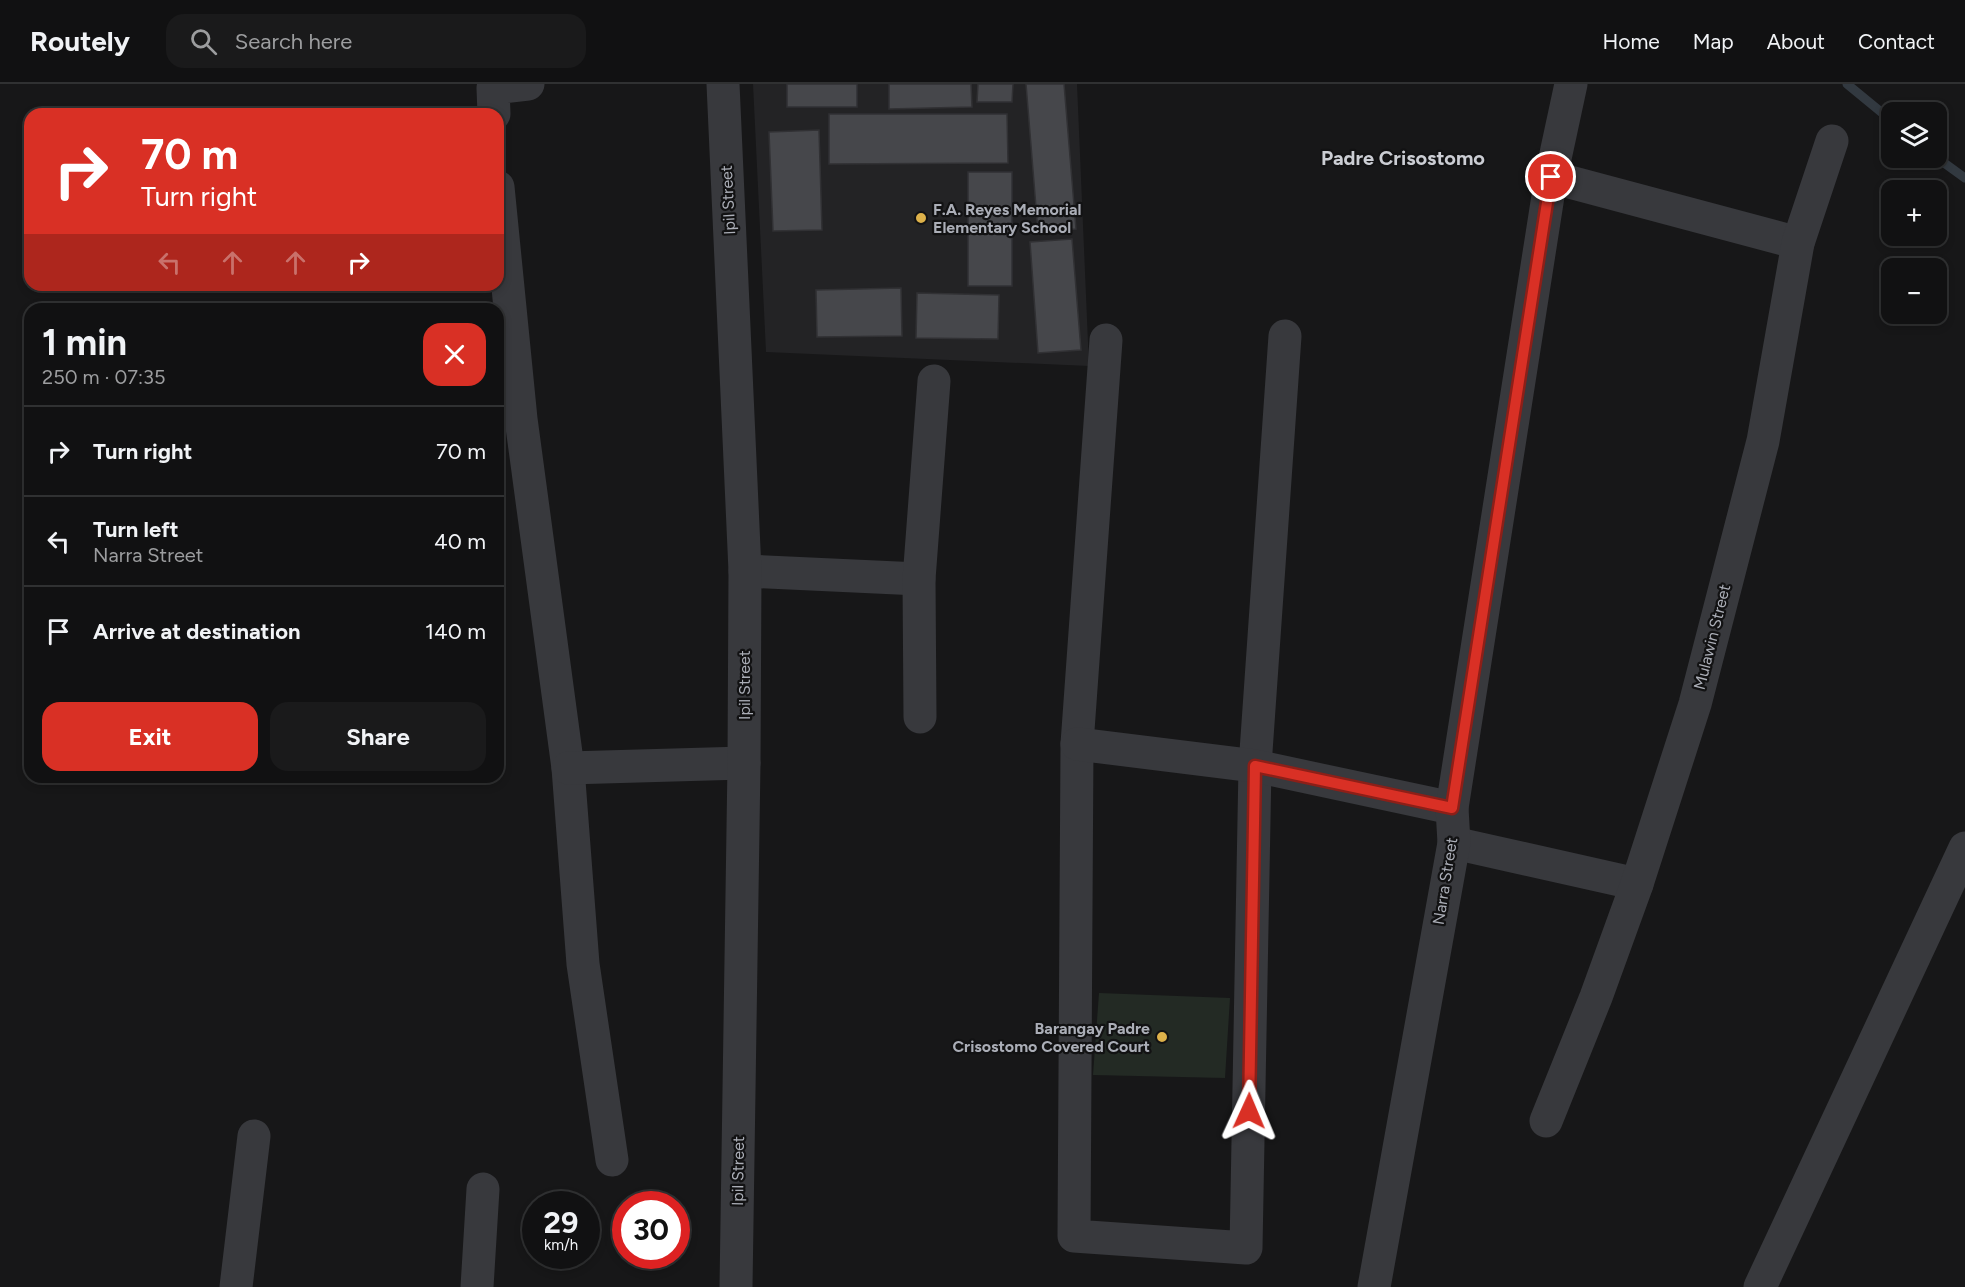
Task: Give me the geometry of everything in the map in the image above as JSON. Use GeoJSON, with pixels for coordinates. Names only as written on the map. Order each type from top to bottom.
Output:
{"type":"FeatureCollection","features":[{"type":"Feature","properties":{"kind":"street"},"geometry":{"type":"LineString","coordinates":[[495,108],[493,88],[528,84]]}},
{"type":"Feature","properties":{"kind":"street","name":"Ipil Street"},"geometry":{"type":"LineString","coordinates":[[723,84],[744,571],[744,763],[736,1287]]}},
{"type":"Feature","properties":{"kind":"street","name":"Narra Street"},"geometry":{"type":"LineString","coordinates":[[1374,1287],[1454,843],[1452,808],[1551,177],[1571,84]]}},
{"type":"Feature","properties":{"kind":"street","name":"Mulawin Street"},"geometry":{"type":"LineString","coordinates":[[1546,1121],[1596,997],[1637,884],[1695,704],[1763,441],[1798,243],[1832,141]]}},
{"type":"Feature","properties":{"kind":"street"},"geometry":{"type":"LineString","coordinates":[[1551,177],[1798,243]]}},
{"type":"Feature","properties":{"kind":"street"},"geometry":{"type":"LineString","coordinates":[[504,248],[521,419],[568,768],[583,964],[612,1160]]}},
{"type":"Feature","properties":{"kind":"street"},"geometry":{"type":"LineString","coordinates":[[1106,340],[1077,744],[1074,1236],[1246,1248],[1255,766],[1285,336]]}},
{"type":"Feature","properties":{"kind":"street"},"geometry":{"type":"LineString","coordinates":[[920,717],[919,579],[934,381]]}},
{"type":"Feature","properties":{"kind":"street"},"geometry":{"type":"LineString","coordinates":[[744,571],[919,579]]}},
{"type":"Feature","properties":{"kind":"street"},"geometry":{"type":"LineString","coordinates":[[1077,744],[1255,766],[1452,808]]}},
{"type":"Feature","properties":{"kind":"street"},"geometry":{"type":"LineString","coordinates":[[568,768],[744,763]]}},
{"type":"Feature","properties":{"kind":"street"},"geometry":{"type":"LineString","coordinates":[[1454,843],[1637,884]]}},
{"type":"Feature","properties":{"kind":"street"},"geometry":{"type":"LineString","coordinates":[[1760,1287],[1965,848]]}},
{"type":"Feature","properties":{"kind":"street"},"geometry":{"type":"LineString","coordinates":[[236,1287],[254,1136]]}},
{"type":"Feature","properties":{"kind":"street"},"geometry":{"type":"LineString","coordinates":[[477,1287],[483,1189]]}},
{"type":"Feature","properties":{"kind":"shaded area","name":"F.A. Reyes Memorial Elementary School"},"geometry":{"type":"Polygon","coordinates":[[[753,84],[1077,84],[1089,366],[766,352],[753,84]]]}},
{"type":"Feature","properties":{"kind":"shaded area","name":"Barangay Padre Crisostomo Covered Court"},"geometry":{"type":"Polygon","coordinates":[[[1099,993],[1230,998],[1225,1078],[1093,1075],[1099,993]]]}},
{"type":"Feature","properties":{"kind":"building"},"geometry":{"type":"Polygon","coordinates":[[[787,84],[857,84],[857,107],[787,107],[787,84]]]}},
{"type":"Feature","properties":{"kind":"building"},"geometry":{"type":"Polygon","coordinates":[[[889,84],[971,84],[972,107],[889,109],[889,84]]]}},
{"type":"Feature","properties":{"kind":"building"},"geometry":{"type":"Polygon","coordinates":[[[978,84],[1013,84],[1012,102],[977,102],[978,84]]]}},
{"type":"Feature","properties":{"kind":"building"},"geometry":{"type":"Polygon","coordinates":[[[1026,84],[1064,84],[1076,229],[1038,232],[1026,84]]]}},
{"type":"Feature","properties":{"kind":"building"},"geometry":{"type":"Polygon","coordinates":[[[829,114],[1007,114],[1008,163],[829,164],[829,114]]]}},
{"type":"Feature","properties":{"kind":"building"},"geometry":{"type":"Polygon","coordinates":[[[819,130],[822,230],[773,231],[769,132],[819,130]]]}},
{"type":"Feature","properties":{"kind":"building"},"geometry":{"type":"Polygon","coordinates":[[[968,172],[1012,172],[1012,286],[968,286],[968,172]]]}},
{"type":"Feature","properties":{"kind":"building"},"geometry":{"type":"Polygon","coordinates":[[[1072,239],[1081,350],[1038,353],[1030,242],[1072,239]]]}},
{"type":"Feature","properties":{"kind":"building"},"geometry":{"type":"Polygon","coordinates":[[[901,288],[902,336],[817,337],[816,290],[901,288]]]}},
{"type":"Feature","properties":{"kind":"building"},"geometry":{"type":"Polygon","coordinates":[[[917,293],[999,295],[998,339],[916,338],[917,293]]]}},
{"type":"Feature","properties":{"kind":"waterway"},"geometry":{"type":"LineString","coordinates":[[1847,84],[1881,112]]}},
{"type":"Feature","properties":{"kind":"waterway"},"geometry":{"type":"LineString","coordinates":[[1947,165],[1965,178]]}},
{"type":"Feature","properties":{"kind":"place","name":"F.A. Reyes Memorial Elementary School"},"geometry":{"type":"Point","coordinates":[921,218]}},
{"type":"Feature","properties":{"kind":"place","name":"Barangay Padre Crisostomo Covered Court"},"geometry":{"type":"Point","coordinates":[1162,1037]}},
{"type":"Feature","properties":{"kind":"district","name":"Padre Crisostomo"},"geometry":{"type":"Point","coordinates":[1403,158]}},
{"type":"Feature","properties":{"kind":"route"},"geometry":{"type":"LineString","coordinates":[[1249,1111],[1255,766],[1452,808],[1551,177]]}}]}
